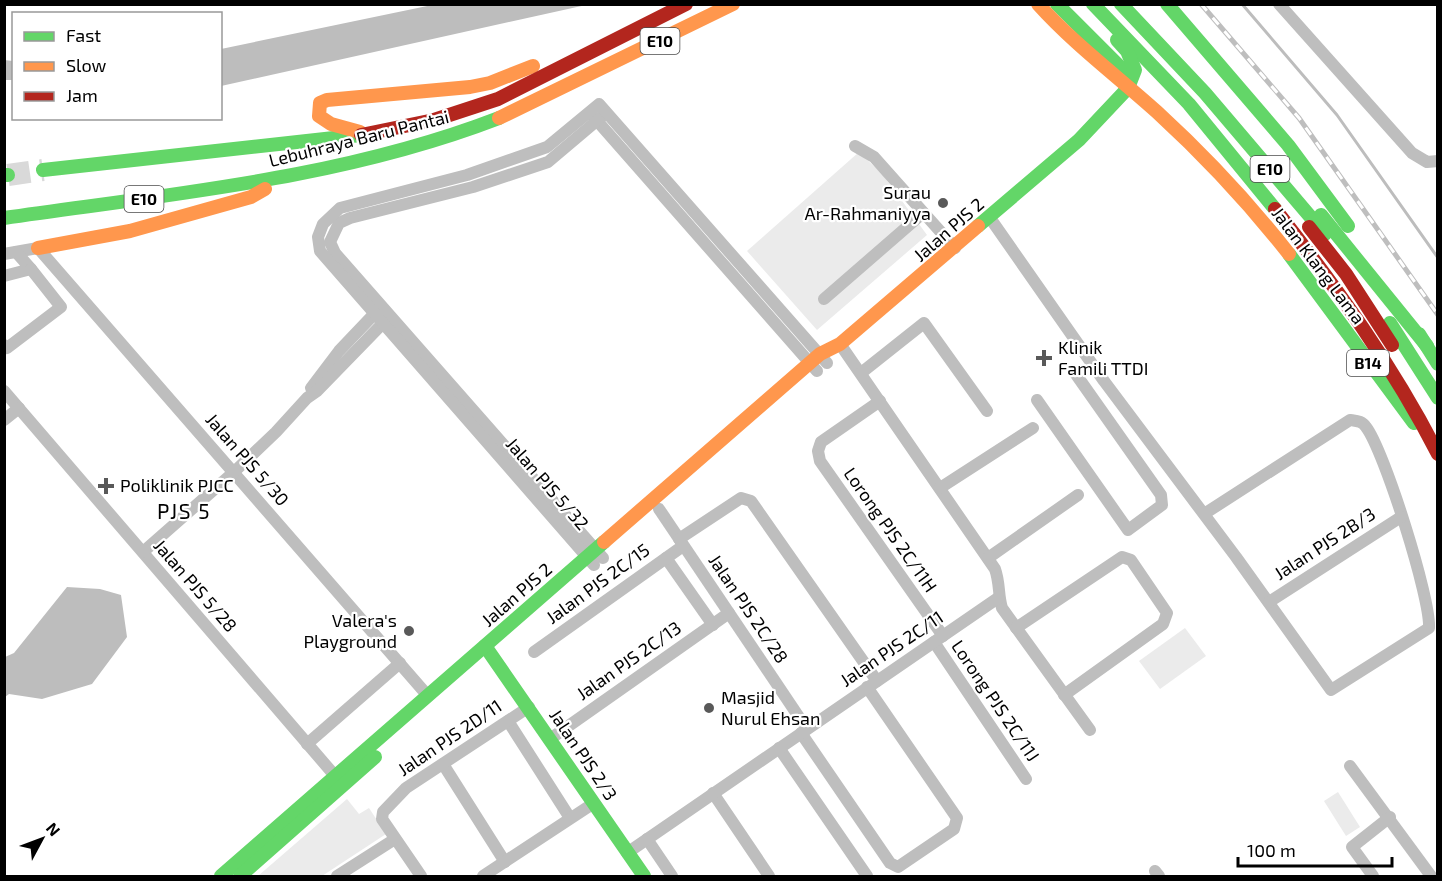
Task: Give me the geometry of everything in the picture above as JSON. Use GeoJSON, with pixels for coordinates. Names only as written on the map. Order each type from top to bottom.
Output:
{"type":"FeatureCollection","features":[{"type":"Feature","properties":{"kind":"main road"},"geometry":{"type":"LineString","coordinates":[[370,134],[324,120],[319,116],[320,104],[327,100],[406,94],[490,83],[519,72],[665,4]]}},
{"type":"Feature","properties":{"kind":"main road","name":"Lebuhraya Baru Pantai"},"geometry":{"type":"LineString","coordinates":[[43,170],[291,145],[370,134],[434,120],[498,99],[686,4]]}},
{"type":"Feature","properties":{"kind":"main road","name":"Lebuhraya Baru Pantai"},"geometry":{"type":"LineString","coordinates":[[4,218],[284,178],[440,141],[510,114],[733,4]]}},
{"type":"Feature","properties":{"kind":"main road","name":"Jalan Klang Lama"},"geometry":{"type":"LineString","coordinates":[[1038,4],[1056,26],[1132,88],[1247,204],[1308,277],[1388,392],[1435,450]]}},
{"type":"Feature","properties":{"kind":"main road","name":"Jalan Klang Lama"},"geometry":{"type":"LineString","coordinates":[[1057,4],[1120,65],[1132,88]]}},
{"type":"Feature","properties":{"kind":"main road"},"geometry":{"type":"LineString","coordinates":[[1083,4],[1127,51],[1135,70],[1132,88]]}},
{"type":"Feature","properties":{"kind":"main road","name":"E10"},"geometry":{"type":"LineString","coordinates":[[1093,4],[1156,66],[1196,111],[1332,282],[1407,394],[1435,450]]}},
{"type":"Feature","properties":{"kind":"main road"},"geometry":{"type":"LineString","coordinates":[[1106,4],[1276,186],[1346,274],[1401,358],[1416,388],[1435,450]]}},
{"type":"Feature","properties":{"kind":"main road","name":"E10"},"geometry":{"type":"LineString","coordinates":[[1121,4],[1161,44],[1322,230],[1380,307],[1437,398]]}},
{"type":"Feature","properties":{"kind":"main road"},"geometry":{"type":"LineString","coordinates":[[1131,4],[1167,37],[1217,92],[1319,212],[1427,346]]}},
{"type":"Feature","properties":{"kind":"main road"},"geometry":{"type":"LineString","coordinates":[[1167,4],[1288,145],[1370,255],[1437,364]]}},
{"type":"Feature","properties":{"kind":"main road","name":"Jalan PJS 2"},"geometry":{"type":"LineString","coordinates":[[595,557],[658,509],[840,344],[1080,140],[1086,128],[1132,88]]}},
{"type":"Feature","properties":{"kind":"main road"},"geometry":{"type":"LineString","coordinates":[[38,248],[130,231],[251,197],[284,178]]}},
{"type":"Feature","properties":{"kind":"main road","name":"Jalan PJS 2"},"geometry":{"type":"LineString","coordinates":[[221,876],[428,696],[488,650],[819,363]]}},
{"type":"Feature","properties":{"kind":"main road"},"geometry":{"type":"LineString","coordinates":[[240,876],[488,650]]}},
{"type":"Feature","properties":{"kind":"main road","name":"Jalan PJS 2/3"},"geometry":{"type":"LineString","coordinates":[[488,650],[594,803],[639,875]]}},
{"type":"Feature","properties":{"kind":"street"},"geometry":{"type":"LineString","coordinates":[[1279,4],[1412,153],[1427,162],[1437,161]]}},
{"type":"Feature","properties":{"kind":"street","name":"Jalan PJS 5/32"},"geometry":{"type":"LineString","coordinates":[[595,557],[382,315],[320,251],[318,237],[322,224],[340,208],[466,175],[547,147],[598,115],[819,363]]}},
{"type":"Feature","properties":{"kind":"street"},"geometry":{"type":"LineString","coordinates":[[855,146],[874,158],[955,248]]}},
{"type":"Feature","properties":{"kind":"street"},"geometry":{"type":"LineString","coordinates":[[824,299],[924,213]]}},
{"type":"Feature","properties":{"kind":"street"},"geometry":{"type":"LineString","coordinates":[[990,218],[1104,381],[1269,602],[1331,690],[1430,628],[1430,616],[1421,581],[1401,517],[1368,429],[1362,422],[1350,420],[1204,514]]}},
{"type":"Feature","properties":{"kind":"street"},"geometry":{"type":"LineString","coordinates":[[10,253],[38,248]]}},
{"type":"Feature","properties":{"kind":"street","name":"Jalan PJS 5/30"},"geometry":{"type":"LineString","coordinates":[[38,248],[428,696]]}},
{"type":"Feature","properties":{"kind":"street"},"geometry":{"type":"LineString","coordinates":[[4,345],[7,348],[61,307],[31,269],[10,253]]}},
{"type":"Feature","properties":{"kind":"street"},"geometry":{"type":"LineString","coordinates":[[4,276],[31,269]]}},
{"type":"Feature","properties":{"kind":"street"},"geometry":{"type":"LineString","coordinates":[[143,552],[276,432],[307,398],[317,391],[382,315]]}},
{"type":"Feature","properties":{"kind":"street"},"geometry":{"type":"LineString","coordinates":[[861,373],[924,323],[987,411]]}},
{"type":"Feature","properties":{"kind":"street"},"geometry":{"type":"LineString","coordinates":[[840,344],[988,558],[1000,583],[998,598],[1002,608],[1090,730]]}},
{"type":"Feature","properties":{"kind":"street"},"geometry":{"type":"LineString","coordinates":[[1037,400],[1128,530],[1162,506],[1161,495],[1075,373]]}},
{"type":"Feature","properties":{"kind":"street","name":"Jalan PJS 5/28"},"geometry":{"type":"LineString","coordinates":[[4,391],[336,777]]}},
{"type":"Feature","properties":{"kind":"street","name":"Lorong PJS 2C/11H"},"geometry":{"type":"LineString","coordinates":[[880,401],[821,442],[818,451],[820,461],[938,639]]}},
{"type":"Feature","properties":{"kind":"street"},"geometry":{"type":"LineString","coordinates":[[4,420],[19,408]]}},
{"type":"Feature","properties":{"kind":"street"},"geometry":{"type":"LineString","coordinates":[[940,488],[1033,428]]}},
{"type":"Feature","properties":{"kind":"street"},"geometry":{"type":"LineString","coordinates":[[988,558],[1078,495]]}},
{"type":"Feature","properties":{"kind":"street","name":"Jalan PJS 2C/15"},"geometry":{"type":"LineString","coordinates":[[534,652],[666,558],[681,542],[741,498],[751,501],[807,582],[872,684]]}},
{"type":"Feature","properties":{"kind":"street","name":"Jalan PJS 2C/28"},"geometry":{"type":"LineString","coordinates":[[658,509],[729,614],[890,863],[898,867],[954,829],[957,818],[872,684]]}},
{"type":"Feature","properties":{"kind":"street","name":"Jalan PJS 2B/3"},"geometry":{"type":"LineString","coordinates":[[1269,602],[1401,517]]}},
{"type":"Feature","properties":{"kind":"street"},"geometry":{"type":"LineString","coordinates":[[1016,628],[1122,557],[1131,560],[1167,613],[1163,624],[1064,695]]}},
{"type":"Feature","properties":{"kind":"street"},"geometry":{"type":"LineString","coordinates":[[666,558],[713,625]]}},
{"type":"Feature","properties":{"kind":"street","name":"Jalan PJS 2C/11"},"geometry":{"type":"LineString","coordinates":[[627,853],[998,598]]}},
{"type":"Feature","properties":{"kind":"street","name":"Jalan PJS 2C/13"},"geometry":{"type":"LineString","coordinates":[[550,739],[729,614]]}},
{"type":"Feature","properties":{"kind":"street","name":"Lorong PJS 2C/11J"},"geometry":{"type":"LineString","coordinates":[[938,639],[1026,779]]}},
{"type":"Feature","properties":{"kind":"street"},"geometry":{"type":"LineString","coordinates":[[307,744],[400,663]]}},
{"type":"Feature","properties":{"kind":"street","name":"Jalan PJS 2D/11"},"geometry":{"type":"LineString","coordinates":[[395,839],[382,819],[383,812],[392,801],[529,707]]}},
{"type":"Feature","properties":{"kind":"street"},"geometry":{"type":"LineString","coordinates":[[508,721],[570,818]]}},
{"type":"Feature","properties":{"kind":"street"},"geometry":{"type":"LineString","coordinates":[[779,748],[867,876]]}},
{"type":"Feature","properties":{"kind":"street"},"geometry":{"type":"LineString","coordinates":[[443,764],[505,862]]}},
{"type":"Feature","properties":{"kind":"street"},"geometry":{"type":"LineString","coordinates":[[1350,766],[1390,817],[1431,876]]}},
{"type":"Feature","properties":{"kind":"street"},"geometry":{"type":"LineString","coordinates":[[714,793],[769,876]]}},
{"type":"Feature","properties":{"kind":"street"},"geometry":{"type":"LineString","coordinates":[[483,876],[594,803]]}},
{"type":"Feature","properties":{"kind":"street"},"geometry":{"type":"LineString","coordinates":[[1373,876],[1352,847],[1390,817]]}},
{"type":"Feature","properties":{"kind":"street"},"geometry":{"type":"LineString","coordinates":[[337,876],[395,839],[420,876]]}},
{"type":"Feature","properties":{"kind":"street"},"geometry":{"type":"LineString","coordinates":[[647,839],[672,876]]}},
{"type":"Feature","properties":{"kind":"shaded area"},"geometry":{"type":"Polygon","coordinates":[[[432,5],[586,5],[222,86],[222,49],[432,5]]]}},
{"type":"Feature","properties":{"kind":"shaded area"},"geometry":{"type":"Polygon","coordinates":[[[4,60],[12,61],[12,80],[5,80],[4,60]]]}},
{"type":"Feature","properties":{"kind":"shaded area"},"geometry":{"type":"Polygon","coordinates":[[[859,152],[883,175],[927,235],[817,330],[747,251],[859,152]]]}},
{"type":"Feature","properties":{"kind":"shaded area"},"geometry":{"type":"Polygon","coordinates":[[[67,587],[100,589],[121,595],[127,637],[92,684],[42,699],[9,694],[5,697],[5,657],[14,653],[67,587]]]}},
{"type":"Feature","properties":{"kind":"shaded area"},"geometry":{"type":"Polygon","coordinates":[[[1185,628],[1206,656],[1160,689],[1139,661],[1185,628]]]}},
{"type":"Feature","properties":{"kind":"shaded area"},"geometry":{"type":"Polygon","coordinates":[[[1338,792],[1360,827],[1346,836],[1324,801],[1338,792]]]}},
{"type":"Feature","properties":{"kind":"shaded area"},"geometry":{"type":"Polygon","coordinates":[[[347,799],[359,814],[369,808],[386,834],[322,876],[258,876],[347,799]]]}},
{"type":"Feature","properties":{"kind":"waterway"},"geometry":{"type":"LineString","coordinates":[[1242,4],[1337,115],[1438,258]]}},
{"type":"Feature","properties":{"kind":"tunnel"},"geometry":{"type":"LineString","coordinates":[[8,175],[43,170]]}},
{"type":"Feature","properties":{"kind":"railway"},"geometry":{"type":"LineString","coordinates":[[1201,4],[1299,118],[1438,315]]}},
{"type":"Feature","properties":{"kind":"traffic: fast"},"geometry":{"type":"LineString","coordinates":[[1057,4],[1127,74]]}},
{"type":"Feature","properties":{"kind":"traffic: fast"},"geometry":{"type":"LineString","coordinates":[[1093,4],[1189,104],[1275,209]]}},
{"type":"Feature","properties":{"kind":"traffic: fast"},"geometry":{"type":"LineString","coordinates":[[1121,4],[1205,93],[1325,234]]}},
{"type":"Feature","properties":{"kind":"traffic: fast"},"geometry":{"type":"LineString","coordinates":[[1167,4],[1288,145],[1348,226]]}},
{"type":"Feature","properties":{"kind":"traffic: fast"},"geometry":{"type":"LineString","coordinates":[[1117,40],[1127,51],[1135,70],[1128,88]]}},
{"type":"Feature","properties":{"kind":"traffic: fast"},"geometry":{"type":"LineString","coordinates":[[978,226],[1079,140],[1128,88]]}},
{"type":"Feature","properties":{"kind":"traffic: fast"},"geometry":{"type":"LineString","coordinates":[[4,218],[192,192],[317,170],[439,139],[499,118]]}},
{"type":"Feature","properties":{"kind":"traffic: fast"},"geometry":{"type":"LineString","coordinates":[[43,170],[361,135]]}},
{"type":"Feature","properties":{"kind":"traffic: fast"},"geometry":{"type":"LineString","coordinates":[[1321,215],[1427,346]]}},
{"type":"Feature","properties":{"kind":"traffic: fast"},"geometry":{"type":"LineString","coordinates":[[1289,254],[1414,423]]}},
{"type":"Feature","properties":{"kind":"traffic: fast"},"geometry":{"type":"LineString","coordinates":[[1390,323],[1438,398]]}},
{"type":"Feature","properties":{"kind":"traffic: fast"},"geometry":{"type":"LineString","coordinates":[[1419,334],[1438,364]]}},
{"type":"Feature","properties":{"kind":"traffic: fast"},"geometry":{"type":"LineString","coordinates":[[221,876],[604,542]]}},
{"type":"Feature","properties":{"kind":"traffic: fast"},"geometry":{"type":"LineString","coordinates":[[485,646],[644,876]]}},
{"type":"Feature","properties":{"kind":"traffic: fast"},"geometry":{"type":"LineString","coordinates":[[240,876],[375,757]]}},
{"type":"Feature","properties":{"kind":"traffic: slow"},"geometry":{"type":"LineString","coordinates":[[499,118],[733,4]]}},
{"type":"Feature","properties":{"kind":"traffic: slow"},"geometry":{"type":"LineString","coordinates":[[1038,4],[1192,146],[1226,180],[1289,254]]}},
{"type":"Feature","properties":{"kind":"traffic: slow"},"geometry":{"type":"LineString","coordinates":[[360,132],[331,124],[319,116],[320,103],[327,100],[470,87],[490,83],[533,66]]}},
{"type":"Feature","properties":{"kind":"traffic: slow"},"geometry":{"type":"LineString","coordinates":[[38,248],[130,231],[251,197],[265,189]]}},
{"type":"Feature","properties":{"kind":"traffic: slow"},"geometry":{"type":"LineString","coordinates":[[604,542],[820,354],[840,344],[978,226]]}},
{"type":"Feature","properties":{"kind":"traffic: jam"},"geometry":{"type":"LineString","coordinates":[[361,135],[434,120],[498,99],[686,4]]}},
{"type":"Feature","properties":{"kind":"traffic: jam"},"geometry":{"type":"LineString","coordinates":[[1275,209],[1320,268],[1383,358],[1438,454]]}},
{"type":"Feature","properties":{"kind":"traffic: jam"},"geometry":{"type":"LineString","coordinates":[[1309,227],[1346,274],[1392,345]]}},
{"type":"Feature","properties":{"kind":"place","name":"Surau Ar-Rahmaniyya"},"geometry":{"type":"Point","coordinates":[943,203]}},
{"type":"Feature","properties":{"kind":"place","name":"Klinik Famili TTDI"},"geometry":{"type":"Point","coordinates":[1044,358]}},
{"type":"Feature","properties":{"kind":"place","name":"Poliklinik PJCC"},"geometry":{"type":"Point","coordinates":[106,486]}},
{"type":"Feature","properties":{"kind":"place","name":"Valera's Playground"},"geometry":{"type":"Point","coordinates":[409,631]}},
{"type":"Feature","properties":{"kind":"place","name":"Masjid Nurul Ehsan"},"geometry":{"type":"Point","coordinates":[709,708]}},
{"type":"Feature","properties":{"kind":"district","name":"PJS 5"},"geometry":{"type":"Point","coordinates":[184,512]}}]}
